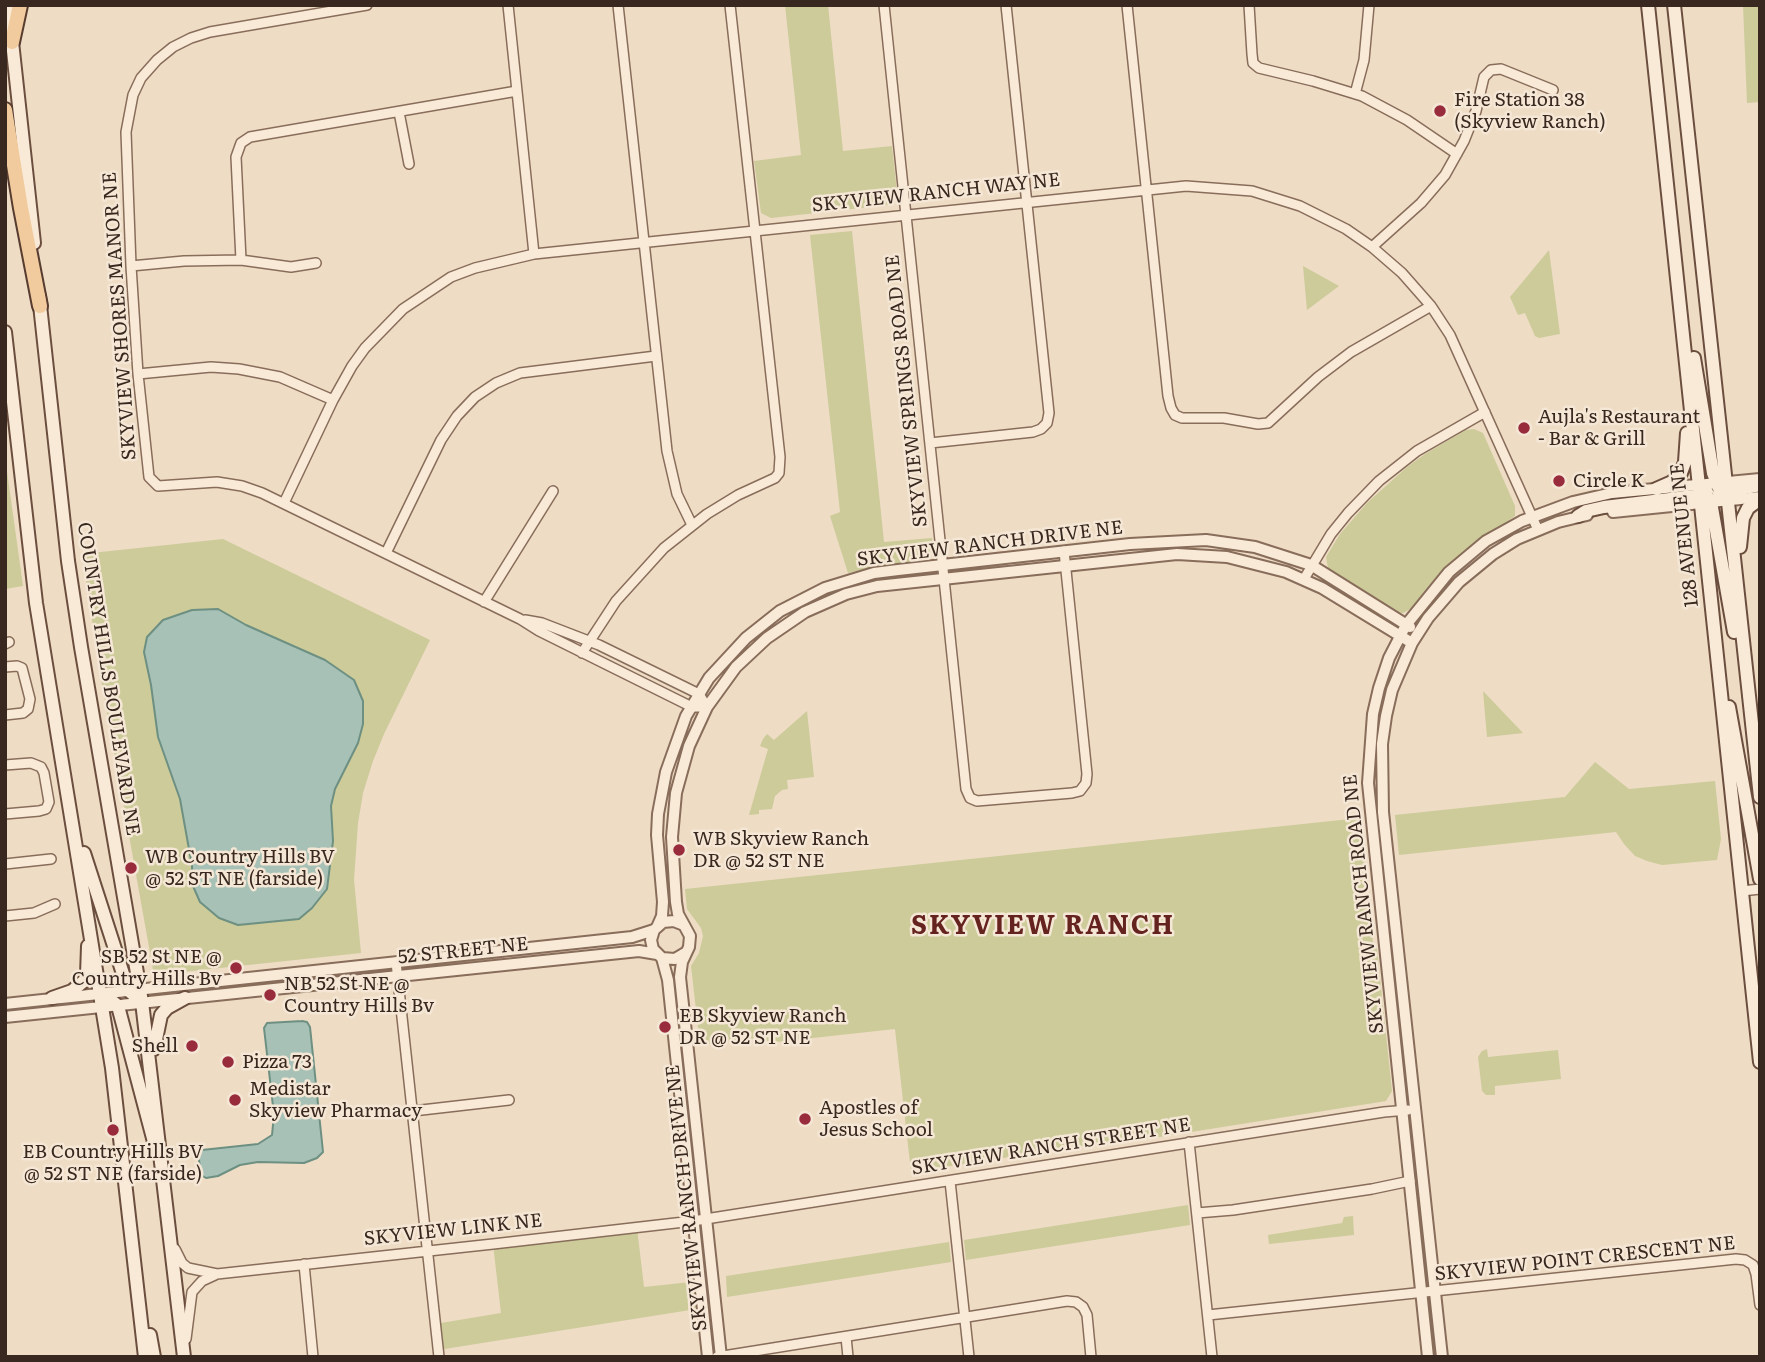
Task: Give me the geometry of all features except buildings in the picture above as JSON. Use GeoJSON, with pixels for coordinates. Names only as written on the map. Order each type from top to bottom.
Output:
{"type":"FeatureCollection","features":[{"type":"Feature","properties":{"kind":"main road","name":"COUNTRY HILLS BOULEVARD NE"},"geometry":{"type":"LineString","coordinates":[[8,5],[68,561],[153,1081],[184,1357]]}},
{"type":"Feature","properties":{"kind":"main road"},"geometry":{"type":"LineString","coordinates":[[12,42],[20,5]]}},
{"type":"Feature","properties":{"kind":"main road","name":"128 AVENUE NE"},"geometry":{"type":"LineString","coordinates":[[1648,5],[1690,394],[1739,600],[1760,797]]}},
{"type":"Feature","properties":{"kind":"main road","name":"128 AVENUE NE"},"geometry":{"type":"LineString","coordinates":[[1674,5],[1713,492],[1716,645],[1760,1062]]}},
{"type":"Feature","properties":{"kind":"main road"},"geometry":{"type":"LineString","coordinates":[[5,110],[40,306]]}},
{"type":"Feature","properties":{"kind":"main road"},"geometry":{"type":"LineString","coordinates":[[1675,244],[1736,642],[1748,689]]}},
{"type":"Feature","properties":{"kind":"main road"},"geometry":{"type":"LineString","coordinates":[[5,332],[36,603],[104,1007],[145,1357]]}},
{"type":"Feature","properties":{"kind":"main road"},"geometry":{"type":"LineString","coordinates":[[1656,489],[1672,482],[1681,473],[1685,462],[1690,394]]}},
{"type":"Feature","properties":{"kind":"main road"},"geometry":{"type":"LineString","coordinates":[[1578,516],[1586,511],[1604,507],[1760,485]]}},
{"type":"Feature","properties":{"kind":"main road"},"geometry":{"type":"LineString","coordinates":[[1739,600],[1743,518],[1748,508],[1760,498]]}},
{"type":"Feature","properties":{"kind":"main road"},"geometry":{"type":"LineString","coordinates":[[1716,645],[1735,733],[1759,876]]}},
{"type":"Feature","properties":{"kind":"main road"},"geometry":{"type":"LineString","coordinates":[[70,809],[137,994]]}},
{"type":"Feature","properties":{"kind":"main road"},"geometry":{"type":"LineString","coordinates":[[52,998],[72,991],[84,982],[87,975],[87,904]]}},
{"type":"Feature","properties":{"kind":"main road"},"geometry":{"type":"LineString","coordinates":[[102,993],[118,1006],[165,1187]]}},
{"type":"Feature","properties":{"kind":"main road"},"geometry":{"type":"LineString","coordinates":[[153,1081],[154,1040],[158,1021],[167,1008],[185,998]]}},
{"type":"Feature","properties":{"kind":"main road"},"geometry":{"type":"LineString","coordinates":[[133,1245],[154,1357]]}},
{"type":"Feature","properties":{"kind":"street","name":"SKYVIEW SHORES MANOR NE"},"geometry":{"type":"LineString","coordinates":[[368,5],[210,32],[191,38],[173,47],[157,60],[141,78],[133,95],[126,132],[131,266],[147,468],[153,483],[165,487],[217,482],[242,486],[284,503],[692,707],[707,708]]}},
{"type":"Feature","properties":{"kind":"street"},"geometry":{"type":"LineString","coordinates":[[508,5],[534,254]]}},
{"type":"Feature","properties":{"kind":"street"},"geometry":{"type":"LineString","coordinates":[[618,5],[671,474],[692,525]]}},
{"type":"Feature","properties":{"kind":"street"},"geometry":{"type":"LineString","coordinates":[[582,653],[631,582],[664,548],[692,525],[738,495],[775,478],[780,467],[730,5]]}},
{"type":"Feature","properties":{"kind":"street","name":"SKYVIEW SPRINGS ROAD NE"},"geometry":{"type":"LineString","coordinates":[[884,5],[966,789],[970,798],[986,802],[1072,793],[1080,791],[1086,783],[1065,565]]}},
{"type":"Feature","properties":{"kind":"street"},"geometry":{"type":"LineString","coordinates":[[930,443],[1033,432],[1047,423],[1049,413],[1006,5]]}},
{"type":"Feature","properties":{"kind":"street"},"geometry":{"type":"LineString","coordinates":[[1127,5],[1168,396],[1175,415],[1182,418],[1224,418],[1258,424],[1268,423],[1318,377],[1351,352],[1431,306]]}},
{"type":"Feature","properties":{"kind":"street"},"geometry":{"type":"LineString","coordinates":[[1249,5],[1253,63],[1259,68],[1355,94],[1407,120],[1457,154]]}},
{"type":"Feature","properties":{"kind":"street"},"geometry":{"type":"LineString","coordinates":[[1355,94],[1364,60],[1369,5]]}},
{"type":"Feature","properties":{"kind":"street"},"geometry":{"type":"LineString","coordinates":[[1372,247],[1428,195],[1445,174],[1476,111],[1484,77],[1491,70],[1501,69],[1553,90]]}},
{"type":"Feature","properties":{"kind":"street"},"geometry":{"type":"LineString","coordinates":[[240,260],[236,157],[241,144],[250,137],[517,91]]}},
{"type":"Feature","properties":{"kind":"street"},"geometry":{"type":"LineString","coordinates":[[399,112],[409,164]]}},
{"type":"Feature","properties":{"kind":"street","name":"SKYVIEW RANCH WAY NE"},"geometry":{"type":"LineString","coordinates":[[284,503],[334,400],[365,348],[382,328],[411,303],[451,277],[475,268],[534,254],[1146,188],[1206,187],[1264,194],[1300,206],[1322,216],[1372,247],[1402,273],[1431,306],[1450,335],[1538,530]]}},
{"type":"Feature","properties":{"kind":"street"},"geometry":{"type":"LineString","coordinates":[[131,266],[240,260],[290,267],[316,263]]}},
{"type":"Feature","properties":{"kind":"street"},"geometry":{"type":"LineString","coordinates":[[386,553],[441,440],[457,416],[475,397],[496,383],[541,368],[656,356]]}},
{"type":"Feature","properties":{"kind":"street"},"geometry":{"type":"LineString","coordinates":[[138,374],[186,368],[239,369],[280,377],[334,400]]}},
{"type":"Feature","properties":{"kind":"street"},"geometry":{"type":"LineString","coordinates":[[1304,579],[1348,513],[1380,481],[1417,451],[1485,412]]}},
{"type":"Feature","properties":{"kind":"street"},"geometry":{"type":"LineString","coordinates":[[1713,492],[1760,479]]}},
{"type":"Feature","properties":{"kind":"street","name":"SKYVIEW RANCH ROAD NE"},"geometry":{"type":"LineString","coordinates":[[1428,1357],[1368,783],[1373,714],[1379,688],[1399,636],[1406,625],[1434,588],[1465,557],[1486,541],[1532,517],[1594,496],[1656,489],[1713,492]]}},
{"type":"Feature","properties":{"kind":"street"},"geometry":{"type":"LineString","coordinates":[[484,602],[553,491]]}},
{"type":"Feature","properties":{"kind":"street"},"geometry":{"type":"LineString","coordinates":[[1713,492],[1760,498]]}},
{"type":"Feature","properties":{"kind":"street","name":"SKYVIEW RANCH ROAD NE"},"geometry":{"type":"LineString","coordinates":[[1442,1357],[1381,782],[1386,716],[1392,690],[1412,643],[1443,599],[1493,554],[1538,530],[1578,516]]}},
{"type":"Feature","properties":{"kind":"street","name":"SKYVIEW RANCH DRIVE NE"},"geometry":{"type":"LineString","coordinates":[[656,927],[663,902],[657,835],[662,791],[674,746],[692,707],[732,651],[763,623],[795,602],[825,588],[864,576],[943,565],[1162,541],[1206,540],[1255,547],[1311,565],[1418,632]]}},
{"type":"Feature","properties":{"kind":"street"},"geometry":{"type":"LineString","coordinates":[[1064,551],[1065,565]]}},
{"type":"Feature","properties":{"kind":"street","name":"SKYVIEW RANCH DRIVE NE"},"geometry":{"type":"LineString","coordinates":[[684,925],[676,902],[673,816],[680,774],[689,746],[707,708],[722,684],[767,638],[805,612],[846,594],[877,586],[944,578],[1196,553],[1249,561],[1304,579],[1412,643]]}},
{"type":"Feature","properties":{"kind":"street","name":"SKYVIEW SHORES MANOR NE"},"geometry":{"type":"LineString","coordinates":[[520,619],[542,623],[589,641],[699,694]]}},
{"type":"Feature","properties":{"kind":"street"},"geometry":{"type":"LineString","coordinates":[[5,667],[22,668],[30,699],[28,709],[23,713],[5,715]]}},
{"type":"Feature","properties":{"kind":"street"},"geometry":{"type":"LineString","coordinates":[[699,694],[707,708]]}},
{"type":"Feature","properties":{"kind":"street"},"geometry":{"type":"LineString","coordinates":[[5,765],[32,763],[41,767],[48,802],[47,809],[5,814]]}},
{"type":"Feature","properties":{"kind":"street"},"geometry":{"type":"LineString","coordinates":[[5,863],[51,859]]}},
{"type":"Feature","properties":{"kind":"street"},"geometry":{"type":"LineString","coordinates":[[1740,876],[1759,876]]}},
{"type":"Feature","properties":{"kind":"street"},"geometry":{"type":"LineString","coordinates":[[1742,891],[1760,889]]}},
{"type":"Feature","properties":{"kind":"street"},"geometry":{"type":"LineString","coordinates":[[5,916],[34,913],[55,904]]}},
{"type":"Feature","properties":{"kind":"street"},"geometry":{"type":"LineString","coordinates":[[674,921],[684,925],[690,942],[686,953],[675,959],[660,956],[652,945],[656,927],[674,921]]}},
{"type":"Feature","properties":{"kind":"street","name":"52 STREET NE"},"geometry":{"type":"LineString","coordinates":[[5,1017],[118,1006],[137,994],[396,962],[632,937],[656,927]]}},
{"type":"Feature","properties":{"kind":"street","name":"52 STREET NE"},"geometry":{"type":"LineString","coordinates":[[137,994],[185,998],[639,951],[660,956]]}},
{"type":"Feature","properties":{"kind":"street","name":"SKYVIEW RANCH DRIVE NE"},"geometry":{"type":"LineString","coordinates":[[686,953],[680,978],[720,1357]]}},
{"type":"Feature","properties":{"kind":"street","name":"SKYVIEW RANCH DRIVE NE"},"geometry":{"type":"LineString","coordinates":[[660,956],[668,980],[708,1357]]}},
{"type":"Feature","properties":{"kind":"street"},"geometry":{"type":"LineString","coordinates":[[396,962],[439,1357]]}},
{"type":"Feature","properties":{"kind":"street"},"geometry":{"type":"LineString","coordinates":[[5,1004],[102,993],[137,994]]}},
{"type":"Feature","properties":{"kind":"street"},"geometry":{"type":"LineString","coordinates":[[413,1111],[509,1100]]}},
{"type":"Feature","properties":{"kind":"street","name":"SKYVIEW RANCH STREET NE"},"geometry":{"type":"LineString","coordinates":[[693,1221],[1415,1109]]}},
{"type":"Feature","properties":{"kind":"street"},"geometry":{"type":"LineString","coordinates":[[1189,1142],[1212,1357]]}},
{"type":"Feature","properties":{"kind":"street"},"geometry":{"type":"LineString","coordinates":[[950,1181],[969,1357]]}},
{"type":"Feature","properties":{"kind":"street"},"geometry":{"type":"LineString","coordinates":[[1197,1213],[1233,1210],[1410,1181]]}},
{"type":"Feature","properties":{"kind":"street","name":"SKYVIEW LINK NE"},"geometry":{"type":"LineString","coordinates":[[171,1241],[182,1263],[188,1268],[217,1274],[693,1221]]}},
{"type":"Feature","properties":{"kind":"street","name":"SKYVIEW POINT CRESCENT NE"},"geometry":{"type":"LineString","coordinates":[[1208,1315],[1736,1259],[1753,1265],[1760,1305]]}},
{"type":"Feature","properties":{"kind":"street"},"geometry":{"type":"LineString","coordinates":[[304,1264],[313,1357]]}},
{"type":"Feature","properties":{"kind":"street"},"geometry":{"type":"LineString","coordinates":[[184,1357],[192,1292],[202,1281],[217,1274]]}},
{"type":"Feature","properties":{"kind":"street"},"geometry":{"type":"LineString","coordinates":[[720,1357],[1068,1301],[1083,1307],[1087,1315],[1091,1357]]}},
{"type":"Feature","properties":{"kind":"street"},"geometry":{"type":"LineString","coordinates":[[846,1337],[848,1357]]}},
{"type":"Feature","properties":{"kind":"shaded area"},"geometry":{"type":"Polygon","coordinates":[[[785,5],[828,5],[843,151],[892,146],[897,192],[894,201],[888,205],[771,218],[761,213],[754,161],[801,155],[785,5]]]}},
{"type":"Feature","properties":{"kind":"shaded area"},"geometry":{"type":"Polygon","coordinates":[[[1743,5],[1760,5],[1760,102],[1747,103],[1743,5]]]}},
{"type":"Feature","properties":{"kind":"shaded area"},"geometry":{"type":"Polygon","coordinates":[[[852,231],[884,542],[932,538],[933,549],[927,561],[887,564],[848,573],[830,516],[840,512],[810,235],[852,231]]]}},
{"type":"Feature","properties":{"kind":"shaded area"},"geometry":{"type":"Polygon","coordinates":[[[1549,250],[1560,334],[1539,338],[1535,336],[1525,313],[1518,315],[1510,297],[1549,250]]]}},
{"type":"Feature","properties":{"kind":"shaded area"},"geometry":{"type":"Polygon","coordinates":[[[1303,266],[1339,286],[1307,310],[1303,266]]]}},
{"type":"Feature","properties":{"kind":"shaded area"},"geometry":{"type":"Polygon","coordinates":[[[1474,429],[1483,433],[1515,506],[1515,516],[1465,551],[1427,588],[1412,608],[1403,613],[1395,612],[1328,568],[1326,557],[1340,534],[1367,503],[1425,454],[1466,430],[1474,429]]]}},
{"type":"Feature","properties":{"kind":"shaded area"},"geometry":{"type":"Polygon","coordinates":[[[5,457],[23,586],[5,589],[5,457]]]}},
{"type":"Feature","properties":{"kind":"shaded area"},"geometry":{"type":"Polygon","coordinates":[[[223,539],[430,640],[384,734],[363,793],[354,880],[361,953],[154,975],[101,679],[82,554],[223,539]]]}},
{"type":"Feature","properties":{"kind":"shaded area"},"geometry":{"type":"Polygon","coordinates":[[[218,609],[246,625],[325,660],[354,680],[363,701],[363,724],[358,743],[335,789],[331,806],[333,841],[327,889],[299,919],[238,925],[219,918],[200,902],[193,886],[180,799],[158,737],[144,652],[147,637],[163,620],[192,610],[218,609]]]}},
{"type":"Feature","properties":{"kind":"shaded area"},"geometry":{"type":"Polygon","coordinates":[[[1483,691],[1523,733],[1487,737],[1483,691]]]}},
{"type":"Feature","properties":{"kind":"shaded area"},"geometry":{"type":"Polygon","coordinates":[[[807,711],[814,777],[787,780],[788,789],[775,796],[772,809],[759,810],[759,814],[749,815],[768,749],[760,746],[763,739],[767,734],[774,740],[807,711]]]}},
{"type":"Feature","properties":{"kind":"shaded area"},"geometry":{"type":"Polygon","coordinates":[[[1595,762],[1629,789],[1715,781],[1721,839],[1717,860],[1662,865],[1647,861],[1635,856],[1616,832],[1399,855],[1395,815],[1565,797],[1595,762]]]}},
{"type":"Feature","properties":{"kind":"shaded area"},"geometry":{"type":"Polygon","coordinates":[[[1360,818],[1392,1091],[1386,1101],[1147,1139],[1141,1137],[911,1172],[895,1029],[776,1042],[749,1039],[700,1045],[691,966],[699,953],[703,936],[701,928],[687,909],[685,889],[1360,818]]]}},
{"type":"Feature","properties":{"kind":"shaded area"},"geometry":{"type":"Polygon","coordinates":[[[307,1022],[310,1027],[323,1152],[317,1158],[304,1163],[258,1162],[240,1165],[218,1176],[206,1178],[201,1175],[198,1153],[202,1150],[258,1144],[272,1135],[274,1115],[264,1028],[267,1023],[307,1022]]]}},
{"type":"Feature","properties":{"kind":"shaded area"},"geometry":{"type":"Polygon","coordinates":[[[1487,1049],[1488,1057],[1558,1050],[1561,1079],[1495,1086],[1495,1095],[1486,1095],[1482,1091],[1478,1057],[1487,1049]]]}},
{"type":"Feature","properties":{"kind":"shaded area"},"geometry":{"type":"Polygon","coordinates":[[[1188,1205],[1190,1225],[966,1260],[964,1240],[1188,1205]]]}},
{"type":"Feature","properties":{"kind":"shaded area"},"geometry":{"type":"Polygon","coordinates":[[[1353,1216],[1354,1235],[1269,1244],[1268,1235],[1342,1223],[1344,1217],[1353,1216]]]}},
{"type":"Feature","properties":{"kind":"shaded area"},"geometry":{"type":"Polygon","coordinates":[[[637,1228],[644,1287],[700,1281],[703,1308],[438,1350],[435,1324],[501,1313],[493,1244],[637,1228]]]}},
{"type":"Feature","properties":{"kind":"shaded area"},"geometry":{"type":"Polygon","coordinates":[[[949,1242],[951,1262],[727,1297],[726,1276],[949,1242]]]}},
{"type":"Feature","properties":{"kind":"place","name":"Fire Station 38 (Skyview Ranch)"},"geometry":{"type":"Point","coordinates":[1440,111]}},
{"type":"Feature","properties":{"kind":"place","name":"Aujla's Restaurant - Bar & Grill"},"geometry":{"type":"Point","coordinates":[1524,428]}},
{"type":"Feature","properties":{"kind":"place","name":"Circle K"},"geometry":{"type":"Point","coordinates":[1559,481]}},
{"type":"Feature","properties":{"kind":"place","name":"WB Skyview Ranch DR @ 52 ST NE"},"geometry":{"type":"Point","coordinates":[679,850]}},
{"type":"Feature","properties":{"kind":"place","name":"WB Country Hills BV @ 52 ST NE (farside)"},"geometry":{"type":"Point","coordinates":[131,868]}},
{"type":"Feature","properties":{"kind":"place","name":"SB 52 St NE @ Country Hills Bv"},"geometry":{"type":"Point","coordinates":[236,968]}},
{"type":"Feature","properties":{"kind":"place","name":"NB 52 St NE @ Country Hills Bv"},"geometry":{"type":"Point","coordinates":[270,995]}},
{"type":"Feature","properties":{"kind":"place","name":"EB Skyview Ranch DR @ 52 ST NE"},"geometry":{"type":"Point","coordinates":[665,1027]}},
{"type":"Feature","properties":{"kind":"place","name":"Shell"},"geometry":{"type":"Point","coordinates":[192,1046]}},
{"type":"Feature","properties":{"kind":"place","name":"Pizza 73"},"geometry":{"type":"Point","coordinates":[228,1062]}},
{"type":"Feature","properties":{"kind":"place","name":"Medistar Skyview Pharmacy"},"geometry":{"type":"Point","coordinates":[235,1100]}},
{"type":"Feature","properties":{"kind":"place","name":"Apostles of Jesus School"},"geometry":{"type":"Point","coordinates":[805,1119]}},
{"type":"Feature","properties":{"kind":"place","name":"EB Country Hills BV @ 52 ST NE (farside)"},"geometry":{"type":"Point","coordinates":[113,1130]}},
{"type":"Feature","properties":{"kind":"district","name":"SKYVIEW RANCH"},"geometry":{"type":"Point","coordinates":[1043,926]}}]}
